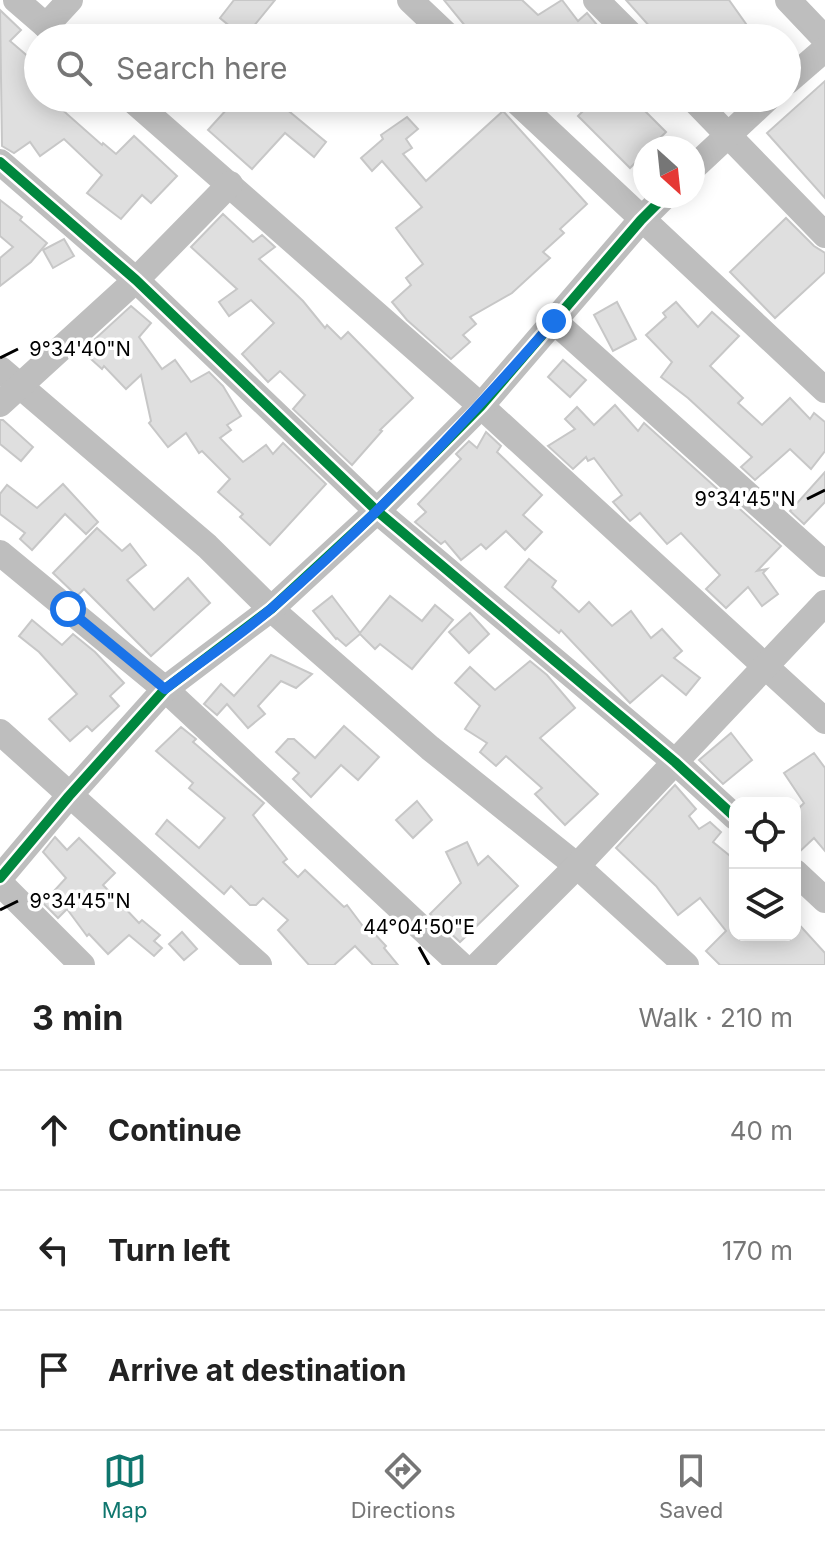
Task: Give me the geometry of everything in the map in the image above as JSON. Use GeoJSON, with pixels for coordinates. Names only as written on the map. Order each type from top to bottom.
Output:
{"type":"FeatureCollection","features":[{"type":"Feature","properties":{"kind":"street"},"geometry":{"type":"LineString","coordinates":[[16,0],[44,24]]}},
{"type":"Feature","properties":{"kind":"street"},"geometry":{"type":"LineString","coordinates":[[57,24],[70,0]]}},
{"type":"Feature","properties":{"kind":"street"},"geometry":{"type":"LineString","coordinates":[[410,0],[435,24]]}},
{"type":"Feature","properties":{"kind":"street"},"geometry":{"type":"LineString","coordinates":[[596,0],[620,24]]}},
{"type":"Feature","properties":{"kind":"street"},"geometry":{"type":"LineString","coordinates":[[788,0],[825,39]]}},
{"type":"Feature","properties":{"kind":"street"},"geometry":{"type":"LineString","coordinates":[[801,70],[825,49]]}},
{"type":"Feature","properties":{"kind":"street"},"geometry":{"type":"LineString","coordinates":[[146,112],[481,406],[825,721]]}},
{"type":"Feature","properties":{"kind":"street"},"geometry":{"type":"LineString","coordinates":[[528,112],[825,390]]}},
{"type":"Feature","properties":{"kind":"street"},"geometry":{"type":"LineString","coordinates":[[706,112],[825,235]]}},
{"type":"Feature","properties":{"kind":"street"},"geometry":{"type":"LineString","coordinates":[[705,156],[752,112]]}},
{"type":"Feature","properties":{"kind":"street"},"geometry":{"type":"LineString","coordinates":[[0,162],[136,280],[377,511],[675,762],[729,812]]}},
{"type":"Feature","properties":{"kind":"street"},"geometry":{"type":"LineString","coordinates":[[230,184],[136,280],[6,386],[207,546],[271,609],[430,748],[577,866],[686,965]]}},
{"type":"Feature","properties":{"kind":"street"},"geometry":{"type":"LineString","coordinates":[[82,965],[0,881],[69,796],[165,689],[271,609],[377,511],[481,406],[653,208]]}},
{"type":"Feature","properties":{"kind":"street"},"geometry":{"type":"LineString","coordinates":[[554,321],[825,564]]}},
{"type":"Feature","properties":{"kind":"street"},"geometry":{"type":"LineString","coordinates":[[0,553],[165,689],[461,965]]}},
{"type":"Feature","properties":{"kind":"street"},"geometry":{"type":"LineString","coordinates":[[478,965],[577,866],[825,603]]}},
{"type":"Feature","properties":{"kind":"street"},"geometry":{"type":"LineString","coordinates":[[0,732],[259,965]]}},
{"type":"Feature","properties":{"kind":"street"},"geometry":{"type":"LineString","coordinates":[[801,878],[825,900]]}},
{"type":"Feature","properties":{"kind":"building"},"geometry":{"type":"Polygon","coordinates":[[[234,0],[275,0],[255,24],[227,24],[220,18],[234,0]]]}},
{"type":"Feature","properties":{"kind":"building"},"geometry":{"type":"Polygon","coordinates":[[[444,0],[522,0],[538,15],[562,0],[578,21],[587,13],[596,24],[464,24],[444,0]]]}},
{"type":"Feature","properties":{"kind":"building"},"geometry":{"type":"Polygon","coordinates":[[[626,0],[729,0],[746,24],[647,24],[626,0]]]}},
{"type":"Feature","properties":{"kind":"building"},"geometry":{"type":"Polygon","coordinates":[[[0,10],[21,30],[10,41],[24,53],[24,112],[65,112],[116,154],[134,136],[177,176],[151,203],[142,195],[121,219],[87,193],[102,175],[64,139],[40,156],[30,142],[14,153],[2,146],[0,10]]]}},
{"type":"Feature","properties":{"kind":"building"},"geometry":{"type":"Polygon","coordinates":[[[825,81],[825,198],[767,133],[790,112],[801,112],[801,103],[825,81]]]}},
{"type":"Feature","properties":{"kind":"building"},"geometry":{"type":"Polygon","coordinates":[[[224,112],[290,112],[326,142],[314,157],[285,133],[252,169],[208,130],[224,112]]]}},
{"type":"Feature","properties":{"kind":"building"},"geometry":{"type":"Polygon","coordinates":[[[504,112],[587,204],[560,229],[564,233],[543,252],[550,258],[512,293],[470,317],[476,324],[463,335],[470,342],[451,359],[407,320],[392,302],[411,285],[406,278],[423,264],[396,228],[422,207],[382,161],[372,171],[361,158],[383,139],[381,135],[407,117],[418,129],[406,139],[412,148],[403,154],[426,181],[504,112]]]}},
{"type":"Feature","properties":{"kind":"building"},"geometry":{"type":"Polygon","coordinates":[[[582,112],[646,112],[666,132],[662,136],[633,136],[633,165],[630,168],[578,116],[582,112]]]}},
{"type":"Feature","properties":{"kind":"building"},"geometry":{"type":"Polygon","coordinates":[[[0,200],[47,243],[31,262],[0,286],[0,258],[13,247],[0,236],[0,200]]]}},
{"type":"Feature","properties":{"kind":"building"},"geometry":{"type":"Polygon","coordinates":[[[223,214],[253,242],[262,235],[275,247],[259,259],[303,301],[325,328],[327,325],[341,339],[348,332],[413,398],[380,430],[352,465],[293,409],[305,395],[280,371],[268,382],[242,354],[274,323],[251,300],[229,316],[219,302],[237,289],[191,247],[223,214]]]}},
{"type":"Feature","properties":{"kind":"building"},"geometry":{"type":"Polygon","coordinates":[[[786,218],[825,253],[825,272],[775,318],[730,272],[786,218]]]}},
{"type":"Feature","properties":{"kind":"building"},"geometry":{"type":"Polygon","coordinates":[[[64,239],[74,256],[53,268],[43,250],[64,239]]]}},
{"type":"Feature","properties":{"kind":"building"},"geometry":{"type":"Polygon","coordinates":[[[617,302],[636,339],[613,351],[594,315],[617,302]]]}},
{"type":"Feature","properties":{"kind":"building"},"geometry":{"type":"Polygon","coordinates":[[[676,302],[698,327],[712,312],[739,336],[710,366],[743,398],[738,403],[762,425],[790,398],[810,419],[814,413],[825,422],[825,451],[811,469],[790,449],[755,480],[741,467],[752,457],[661,377],[672,362],[646,335],[666,317],[663,313],[676,302]]]}},
{"type":"Feature","properties":{"kind":"building"},"geometry":{"type":"Polygon","coordinates":[[[131,306],[151,323],[139,337],[162,369],[175,360],[191,382],[209,372],[223,386],[241,416],[227,425],[231,430],[220,438],[243,462],[266,445],[273,454],[283,443],[326,484],[270,545],[240,517],[243,514],[218,492],[230,479],[202,451],[199,453],[186,433],[168,447],[149,423],[141,375],[126,389],[104,366],[102,369],[82,351],[131,306]]]}},
{"type":"Feature","properties":{"kind":"building"},"geometry":{"type":"Polygon","coordinates":[[[563,360],[586,380],[570,397],[548,377],[563,360]]]}},
{"type":"Feature","properties":{"kind":"building"},"geometry":{"type":"Polygon","coordinates":[[[615,405],[638,431],[644,423],[781,546],[757,571],[767,569],[763,573],[778,594],[762,606],[748,587],[726,608],[706,589],[720,575],[681,533],[667,544],[640,513],[630,521],[613,502],[622,495],[594,458],[588,461],[586,457],[573,469],[548,446],[575,429],[565,419],[577,407],[594,425],[615,405]]]}},
{"type":"Feature","properties":{"kind":"building"},"geometry":{"type":"Polygon","coordinates":[[[0,420],[33,447],[21,461],[0,444],[0,420]]]}},
{"type":"Feature","properties":{"kind":"building"},"geometry":{"type":"Polygon","coordinates":[[[486,432],[501,446],[497,452],[542,495],[523,515],[542,532],[525,550],[506,531],[486,549],[481,544],[461,560],[445,541],[441,544],[415,522],[426,512],[418,504],[461,459],[456,454],[469,441],[477,448],[486,432]]]}},
{"type":"Feature","properties":{"kind":"building"},"geometry":{"type":"Polygon","coordinates":[[[825,472],[825,502],[804,524],[790,511],[825,472]]]}},
{"type":"Feature","properties":{"kind":"building"},"geometry":{"type":"Polygon","coordinates":[[[63,484],[98,522],[86,534],[65,514],[32,550],[20,539],[25,533],[0,514],[0,494],[7,485],[37,508],[63,484]]]}},
{"type":"Feature","properties":{"kind":"building"},"geometry":{"type":"Polygon","coordinates":[[[97,528],[122,551],[130,544],[146,565],[127,580],[154,610],[188,578],[210,603],[151,656],[84,589],[77,596],[53,573],[97,528]]]}},
{"type":"Feature","properties":{"kind":"building"},"geometry":{"type":"Polygon","coordinates":[[[529,559],[556,581],[552,587],[579,612],[589,602],[612,626],[631,611],[651,638],[662,629],[682,651],[674,658],[700,678],[686,695],[662,675],[630,703],[561,630],[559,633],[505,587],[529,559]]]}},
{"type":"Feature","properties":{"kind":"building"},"geometry":{"type":"Polygon","coordinates":[[[332,596],[360,633],[390,596],[422,621],[435,605],[453,620],[412,669],[380,644],[375,649],[360,634],[346,646],[336,639],[313,611],[332,596]]]}},
{"type":"Feature","properties":{"kind":"building"},"geometry":{"type":"Polygon","coordinates":[[[470,613],[489,634],[469,653],[449,632],[470,613]]]}},
{"type":"Feature","properties":{"kind":"building"},"geometry":{"type":"Polygon","coordinates":[[[32,620],[62,645],[73,634],[124,683],[110,696],[119,706],[92,731],[87,726],[70,741],[49,719],[77,694],[39,652],[19,636],[32,620]]]}},
{"type":"Feature","properties":{"kind":"building"},"geometry":{"type":"Polygon","coordinates":[[[271,655],[312,674],[296,688],[281,681],[258,706],[265,714],[248,728],[227,704],[217,715],[204,704],[221,684],[234,696],[271,655]]]}},
{"type":"Feature","properties":{"kind":"building"},"geometry":{"type":"Polygon","coordinates":[[[530,661],[547,675],[575,708],[540,738],[598,794],[565,825],[535,794],[542,788],[506,756],[496,766],[480,752],[487,743],[465,729],[480,706],[455,683],[470,667],[495,690],[530,661]]]}},
{"type":"Feature","properties":{"kind":"building"},"geometry":{"type":"Polygon","coordinates":[[[344,726],[379,757],[358,780],[341,765],[311,797],[293,779],[299,773],[276,752],[288,739],[294,739],[315,758],[344,726]]]}},
{"type":"Feature","properties":{"kind":"building"},"geometry":{"type":"Polygon","coordinates":[[[181,727],[196,739],[193,742],[264,803],[253,815],[287,859],[283,862],[298,877],[305,870],[344,907],[347,905],[368,933],[371,930],[386,946],[384,948],[398,965],[373,965],[355,946],[334,965],[309,965],[278,930],[288,920],[263,898],[256,905],[250,905],[231,886],[224,894],[156,834],[167,820],[199,848],[225,818],[189,788],[193,783],[156,751],[181,727]]]}},
{"type":"Feature","properties":{"kind":"building"},"geometry":{"type":"Polygon","coordinates":[[[731,733],[752,760],[723,784],[699,760],[731,733]]]}},
{"type":"Feature","properties":{"kind":"building"},"geometry":{"type":"Polygon","coordinates":[[[814,753],[825,768],[825,851],[814,838],[801,850],[801,806],[804,803],[784,773],[814,753]]]}},
{"type":"Feature","properties":{"kind":"building"},"geometry":{"type":"Polygon","coordinates":[[[675,785],[696,809],[689,816],[699,829],[710,822],[721,832],[713,842],[729,855],[729,941],[801,941],[801,927],[825,953],[825,965],[720,965],[706,951],[726,931],[700,898],[678,915],[656,886],[616,848],[675,785]]]}},
{"type":"Feature","properties":{"kind":"building"},"geometry":{"type":"Polygon","coordinates":[[[417,801],[432,820],[413,838],[396,820],[417,801]]]}},
{"type":"Feature","properties":{"kind":"building"},"geometry":{"type":"Polygon","coordinates":[[[55,837],[67,850],[79,838],[115,873],[103,885],[139,923],[142,920],[160,935],[154,941],[162,948],[154,956],[129,935],[108,954],[89,934],[87,936],[67,909],[58,918],[43,903],[66,878],[43,852],[55,837]]]}},
{"type":"Feature","properties":{"kind":"building"},"geometry":{"type":"Polygon","coordinates":[[[467,842],[478,865],[488,856],[518,886],[460,942],[430,914],[461,883],[446,852],[467,842]]]}},
{"type":"Feature","properties":{"kind":"building"},"geometry":{"type":"Polygon","coordinates":[[[182,932],[197,949],[184,960],[169,944],[182,932]]]}},
{"type":"Feature","properties":{"kind":"cycle path"},"geometry":{"type":"LineString","coordinates":[[0,162],[136,280],[377,511],[675,762],[729,812]]}},
{"type":"Feature","properties":{"kind":"cycle path"},"geometry":{"type":"LineString","coordinates":[[0,878],[165,689],[271,609],[377,511],[481,406],[653,208]]}},
{"type":"Feature","properties":{"kind":"route"},"geometry":{"type":"LineString","coordinates":[[68,609],[165,689],[271,609],[377,511],[481,406],[554,321]]}}]}
